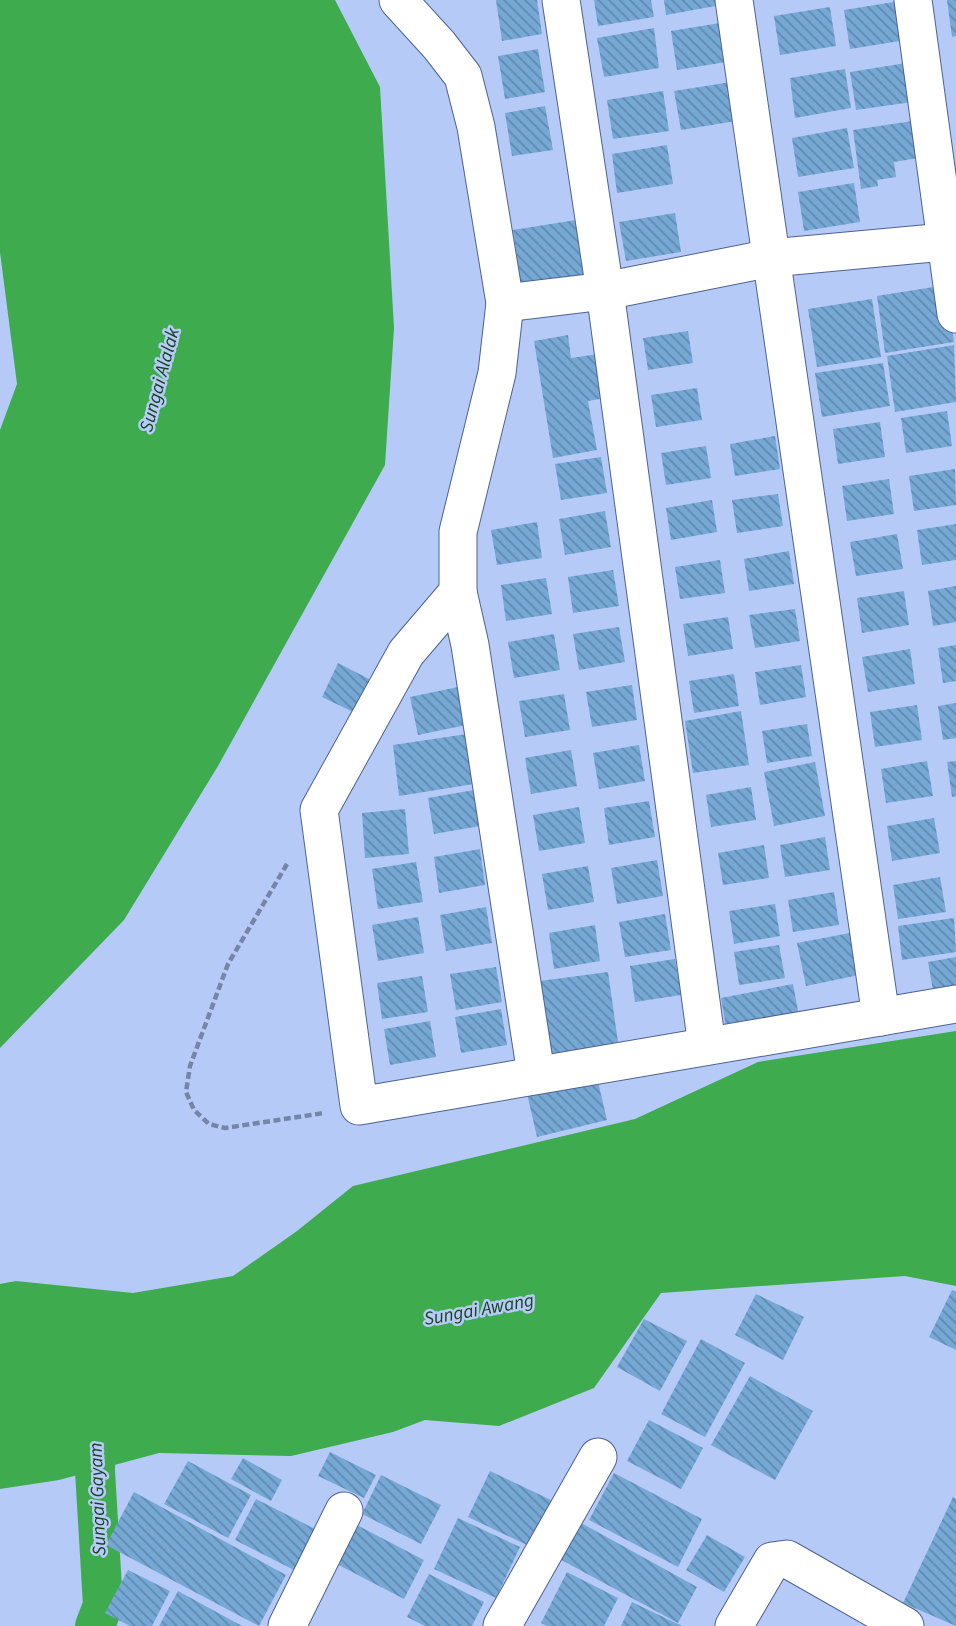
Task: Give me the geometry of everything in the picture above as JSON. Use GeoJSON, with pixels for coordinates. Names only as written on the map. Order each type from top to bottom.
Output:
{"type":"FeatureCollection","features":[{"type":"Feature","properties":{"kind":"street"},"geometry":{"type":"LineString","coordinates":[[398,0],[463,76],[476,127],[505,303],[497,373],[458,532],[458,592],[470,645],[536,1074]]}},
{"type":"Feature","properties":{"kind":"street"},"geometry":{"type":"LineString","coordinates":[[561,0],[605,291],[707,1046]]}},
{"type":"Feature","properties":{"kind":"street"},"geometry":{"type":"LineString","coordinates":[[734,0],[881,1017]]}},
{"type":"Feature","properties":{"kind":"street"},"geometry":{"type":"LineString","coordinates":[[913,0],[951,241],[956,314]]}},
{"type":"Feature","properties":{"kind":"street"},"geometry":{"type":"LineString","coordinates":[[505,303],[605,291],[771,258],[951,241]]}},
{"type":"Feature","properties":{"kind":"street"},"geometry":{"type":"LineString","coordinates":[[458,592],[406,653],[319,810],[359,1106],[956,1004]]}},
{"type":"Feature","properties":{"kind":"street"},"geometry":{"type":"LineString","coordinates":[[502,1626],[598,1457]]}},
{"type":"Feature","properties":{"kind":"street"},"geometry":{"type":"LineString","coordinates":[[287,1626],[344,1511]]}},
{"type":"Feature","properties":{"kind":"street"},"geometry":{"type":"LineString","coordinates":[[734,1626],[772,1561],[787,1559],[905,1626]]}},
{"type":"Feature","properties":{"kind":"path"},"geometry":{"type":"LineString","coordinates":[[319,810],[228,964],[190,1066],[186,1092],[194,1110],[209,1124],[225,1128],[359,1106]]}},
{"type":"Feature","properties":{"kind":"water","name":"Sungai Alalak"},"geometry":{"type":"Polygon","coordinates":[[[0,0],[335,0],[380,87],[394,328],[385,465],[218,766],[124,920],[0,1048],[0,430],[17,384],[0,252],[0,0]]]}},
{"type":"Feature","properties":{"kind":"water","name":"Sungai Awang"},"geometry":{"type":"Polygon","coordinates":[[[956,1031],[956,1286],[905,1276],[661,1293],[594,1388],[499,1426],[425,1420],[393,1432],[291,1456],[159,1453],[59,1480],[0,1489],[0,1284],[16,1281],[133,1293],[233,1276],[297,1231],[353,1186],[635,1119],[758,1062],[956,1031]]]}},
{"type":"Feature","properties":{"kind":"building"},"geometry":{"type":"Polygon","coordinates":[[[496,0],[537,0],[542,34],[502,41],[496,0]]]}},
{"type":"Feature","properties":{"kind":"building"},"geometry":{"type":"Polygon","coordinates":[[[594,0],[651,0],[654,17],[598,26],[594,0]]]}},
{"type":"Feature","properties":{"kind":"building"},"geometry":{"type":"Polygon","coordinates":[[[664,0],[720,0],[721,5],[666,15],[664,0]]]}},
{"type":"Feature","properties":{"kind":"building"},"geometry":{"type":"Polygon","coordinates":[[[947,0],[956,0],[956,36],[952,37],[947,0]]]}},
{"type":"Feature","properties":{"kind":"building"},"geometry":{"type":"Polygon","coordinates":[[[900,1],[906,40],[850,49],[844,10],[900,1]]]}},
{"type":"Feature","properties":{"kind":"building"},"geometry":{"type":"Polygon","coordinates":[[[830,7],[836,46],[780,55],[774,16],[830,7]]]}},
{"type":"Feature","properties":{"kind":"building"},"geometry":{"type":"Polygon","coordinates":[[[726,22],[732,61],[677,70],[671,31],[726,22]]]}},
{"type":"Feature","properties":{"kind":"building"},"geometry":{"type":"Polygon","coordinates":[[[654,28],[659,68],[604,77],[597,38],[654,28]]]}},
{"type":"Feature","properties":{"kind":"building"},"geometry":{"type":"Polygon","coordinates":[[[538,49],[545,92],[505,99],[498,56],[538,49]]]}},
{"type":"Feature","properties":{"kind":"building"},"geometry":{"type":"Polygon","coordinates":[[[906,63],[912,102],[856,110],[850,72],[906,63]]]}},
{"type":"Feature","properties":{"kind":"building"},"geometry":{"type":"Polygon","coordinates":[[[845,69],[851,108],[795,118],[790,78],[845,69]]]}},
{"type":"Feature","properties":{"kind":"building"},"geometry":{"type":"Polygon","coordinates":[[[731,82],[736,121],[681,130],[674,91],[731,82]]]}},
{"type":"Feature","properties":{"kind":"building"},"geometry":{"type":"Polygon","coordinates":[[[663,91],[669,131],[613,139],[607,100],[663,91]]]}},
{"type":"Feature","properties":{"kind":"building"},"geometry":{"type":"Polygon","coordinates":[[[545,106],[553,150],[512,156],[505,113],[545,106]]]}},
{"type":"Feature","properties":{"kind":"building"},"geometry":{"type":"Polygon","coordinates":[[[919,120],[924,157],[894,162],[896,177],[877,180],[878,186],[861,189],[853,130],[919,120]]]}},
{"type":"Feature","properties":{"kind":"building"},"geometry":{"type":"Polygon","coordinates":[[[847,128],[854,168],[798,177],[792,138],[847,128]]]}},
{"type":"Feature","properties":{"kind":"building"},"geometry":{"type":"Polygon","coordinates":[[[667,145],[673,184],[617,193],[612,154],[667,145]]]}},
{"type":"Feature","properties":{"kind":"building"},"geometry":{"type":"Polygon","coordinates":[[[854,183],[860,222],[804,231],[798,192],[854,183]]]}},
{"type":"Feature","properties":{"kind":"building"},"geometry":{"type":"Polygon","coordinates":[[[675,213],[681,252],[626,261],[619,222],[675,213]]]}},
{"type":"Feature","properties":{"kind":"building"},"geometry":{"type":"Polygon","coordinates":[[[582,219],[592,280],[522,291],[513,230],[582,219]]]}},
{"type":"Feature","properties":{"kind":"building"},"geometry":{"type":"Polygon","coordinates":[[[946,285],[954,342],[885,353],[877,296],[946,285]]]}},
{"type":"Feature","properties":{"kind":"building"},"geometry":{"type":"Polygon","coordinates":[[[872,299],[881,357],[817,367],[808,309],[872,299]]]}},
{"type":"Feature","properties":{"kind":"building"},"geometry":{"type":"Polygon","coordinates":[[[688,331],[693,363],[648,370],[643,338],[688,331]]]}},
{"type":"Feature","properties":{"kind":"building"},"geometry":{"type":"Polygon","coordinates":[[[568,335],[571,358],[598,354],[605,398],[588,401],[597,450],[553,458],[534,341],[568,335]]]}},
{"type":"Feature","properties":{"kind":"building"},"geometry":{"type":"Polygon","coordinates":[[[954,345],[956,402],[895,412],[887,356],[954,345]]]}},
{"type":"Feature","properties":{"kind":"building"},"geometry":{"type":"Polygon","coordinates":[[[883,363],[890,406],[822,417],[815,373],[883,363]]]}},
{"type":"Feature","properties":{"kind":"building"},"geometry":{"type":"Polygon","coordinates":[[[697,388],[702,420],[656,427],[651,395],[697,388]]]}},
{"type":"Feature","properties":{"kind":"building"},"geometry":{"type":"Polygon","coordinates":[[[947,411],[952,446],[906,453],[901,418],[947,411]]]}},
{"type":"Feature","properties":{"kind":"building"},"geometry":{"type":"Polygon","coordinates":[[[880,422],[885,457],[838,464],[833,429],[880,422]]]}},
{"type":"Feature","properties":{"kind":"building"},"geometry":{"type":"Polygon","coordinates":[[[775,436],[780,469],[735,476],[730,444],[775,436]]]}},
{"type":"Feature","properties":{"kind":"building"},"geometry":{"type":"Polygon","coordinates":[[[706,446],[711,478],[666,485],[661,453],[706,446]]]}},
{"type":"Feature","properties":{"kind":"building"},"geometry":{"type":"Polygon","coordinates":[[[601,457],[607,493],[561,500],[555,464],[601,457]]]}},
{"type":"Feature","properties":{"kind":"building"},"geometry":{"type":"Polygon","coordinates":[[[955,469],[956,505],[914,511],[909,476],[955,469]]]}},
{"type":"Feature","properties":{"kind":"building"},"geometry":{"type":"Polygon","coordinates":[[[889,479],[894,514],[847,521],[842,486],[889,479]]]}},
{"type":"Feature","properties":{"kind":"building"},"geometry":{"type":"Polygon","coordinates":[[[778,494],[783,526],[737,533],[732,500],[778,494]]]}},
{"type":"Feature","properties":{"kind":"building"},"geometry":{"type":"Polygon","coordinates":[[[712,500],[717,532],[671,540],[666,508],[712,500]]]}},
{"type":"Feature","properties":{"kind":"building"},"geometry":{"type":"Polygon","coordinates":[[[605,511],[611,547],[565,555],[559,519],[605,511]]]}},
{"type":"Feature","properties":{"kind":"building"},"geometry":{"type":"Polygon","coordinates":[[[537,522],[542,558],[497,565],[491,530],[537,522]]]}},
{"type":"Feature","properties":{"kind":"building"},"geometry":{"type":"Polygon","coordinates":[[[956,524],[956,560],[922,565],[917,530],[956,524]]]}},
{"type":"Feature","properties":{"kind":"building"},"geometry":{"type":"Polygon","coordinates":[[[897,534],[903,569],[856,576],[850,542],[897,534]]]}},
{"type":"Feature","properties":{"kind":"building"},"geometry":{"type":"Polygon","coordinates":[[[789,551],[794,584],[749,591],[744,559],[789,551]]]}},
{"type":"Feature","properties":{"kind":"building"},"geometry":{"type":"Polygon","coordinates":[[[720,560],[725,593],[680,599],[675,567],[720,560]]]}},
{"type":"Feature","properties":{"kind":"building"},"geometry":{"type":"Polygon","coordinates":[[[613,570],[619,606],[573,613],[568,577],[613,570]]]}},
{"type":"Feature","properties":{"kind":"building"},"geometry":{"type":"Polygon","coordinates":[[[546,578],[552,614],[506,621],[501,585],[546,578]]]}},
{"type":"Feature","properties":{"kind":"building"},"geometry":{"type":"Polygon","coordinates":[[[956,586],[956,622],[933,626],[928,591],[956,586]]]}},
{"type":"Feature","properties":{"kind":"building"},"geometry":{"type":"Polygon","coordinates":[[[904,591],[909,625],[862,633],[857,598],[904,591]]]}},
{"type":"Feature","properties":{"kind":"building"},"geometry":{"type":"Polygon","coordinates":[[[795,609],[800,641],[755,648],[749,615],[795,609]]]}},
{"type":"Feature","properties":{"kind":"building"},"geometry":{"type":"Polygon","coordinates":[[[728,617],[733,649],[688,656],[683,624],[728,617]]]}},
{"type":"Feature","properties":{"kind":"building"},"geometry":{"type":"Polygon","coordinates":[[[619,627],[625,662],[579,670],[573,634],[619,627]]]}},
{"type":"Feature","properties":{"kind":"building"},"geometry":{"type":"Polygon","coordinates":[[[554,634],[560,670],[514,678],[508,642],[554,634]]]}},
{"type":"Feature","properties":{"kind":"building"},"geometry":{"type":"Polygon","coordinates":[[[956,645],[956,681],[943,683],[938,648],[956,645]]]}},
{"type":"Feature","properties":{"kind":"building"},"geometry":{"type":"Polygon","coordinates":[[[910,649],[915,684],[868,692],[862,657],[910,649]]]}},
{"type":"Feature","properties":{"kind":"building"},"geometry":{"type":"Polygon","coordinates":[[[338,663],[371,680],[355,713],[322,697],[338,663]]]}},
{"type":"Feature","properties":{"kind":"building"},"geometry":{"type":"Polygon","coordinates":[[[801,665],[806,697],[760,705],[755,672],[801,665]]]}},
{"type":"Feature","properties":{"kind":"building"},"geometry":{"type":"Polygon","coordinates":[[[734,674],[739,706],[694,713],[689,681],[734,674]]]}},
{"type":"Feature","properties":{"kind":"building"},"geometry":{"type":"Polygon","coordinates":[[[632,685],[637,720],[592,727],[586,692],[632,685]]]}},
{"type":"Feature","properties":{"kind":"building"},"geometry":{"type":"Polygon","coordinates":[[[458,687],[466,725],[418,735],[410,697],[458,687]]]}},
{"type":"Feature","properties":{"kind":"building"},"geometry":{"type":"Polygon","coordinates":[[[564,694],[570,730],[525,737],[519,701],[564,694]]]}},
{"type":"Feature","properties":{"kind":"building"},"geometry":{"type":"Polygon","coordinates":[[[956,703],[956,738],[943,740],[938,706],[956,703]]]}},
{"type":"Feature","properties":{"kind":"building"},"geometry":{"type":"Polygon","coordinates":[[[917,705],[922,740],[875,747],[870,712],[917,705]]]}},
{"type":"Feature","properties":{"kind":"building"},"geometry":{"type":"Polygon","coordinates":[[[741,711],[749,765],[693,773],[685,721],[741,711]]]}},
{"type":"Feature","properties":{"kind":"building"},"geometry":{"type":"Polygon","coordinates":[[[807,724],[812,756],[767,763],[762,731],[807,724]]]}},
{"type":"Feature","properties":{"kind":"building"},"geometry":{"type":"Polygon","coordinates":[[[467,734],[474,784],[399,796],[393,745],[467,734]]]}},
{"type":"Feature","properties":{"kind":"building"},"geometry":{"type":"Polygon","coordinates":[[[639,745],[645,781],[599,789],[593,753],[639,745]]]}},
{"type":"Feature","properties":{"kind":"building"},"geometry":{"type":"Polygon","coordinates":[[[571,750],[577,786],[531,794],[525,758],[571,750]]]}},
{"type":"Feature","properties":{"kind":"building"},"geometry":{"type":"Polygon","coordinates":[[[927,761],[933,796],[886,803],[881,769],[927,761]]]}},
{"type":"Feature","properties":{"kind":"building"},"geometry":{"type":"Polygon","coordinates":[[[956,761],[956,796],[952,797],[947,762],[956,761]]]}},
{"type":"Feature","properties":{"kind":"building"},"geometry":{"type":"Polygon","coordinates":[[[815,762],[825,816],[774,826],[764,772],[815,762]]]}},
{"type":"Feature","properties":{"kind":"building"},"geometry":{"type":"Polygon","coordinates":[[[751,787],[756,820],[711,827],[706,795],[751,787]]]}},
{"type":"Feature","properties":{"kind":"building"},"geometry":{"type":"Polygon","coordinates":[[[474,790],[480,826],[434,834],[428,798],[474,790]]]}},
{"type":"Feature","properties":{"kind":"building"},"geometry":{"type":"Polygon","coordinates":[[[649,801],[655,837],[609,845],[604,808],[649,801]]]}},
{"type":"Feature","properties":{"kind":"building"},"geometry":{"type":"Polygon","coordinates":[[[579,807],[585,843],[539,851],[533,815],[579,807]]]}},
{"type":"Feature","properties":{"kind":"building"},"geometry":{"type":"Polygon","coordinates":[[[405,809],[409,854],[365,858],[362,813],[405,809]]]}},
{"type":"Feature","properties":{"kind":"building"},"geometry":{"type":"Polygon","coordinates":[[[934,818],[940,853],[892,861],[887,826],[934,818]]]}},
{"type":"Feature","properties":{"kind":"building"},"geometry":{"type":"Polygon","coordinates":[[[825,837],[830,870],[785,877],[780,845],[825,837]]]}},
{"type":"Feature","properties":{"kind":"building"},"geometry":{"type":"Polygon","coordinates":[[[764,845],[769,878],[723,885],[718,853],[764,845]]]}},
{"type":"Feature","properties":{"kind":"building"},"geometry":{"type":"Polygon","coordinates":[[[480,849],[485,885],[439,893],[434,857],[480,849]]]}},
{"type":"Feature","properties":{"kind":"building"},"geometry":{"type":"Polygon","coordinates":[[[657,860],[663,896],[617,904],[611,868],[657,860]]]}},
{"type":"Feature","properties":{"kind":"building"},"geometry":{"type":"Polygon","coordinates":[[[416,862],[423,902],[378,909],[372,869],[416,862]]]}},
{"type":"Feature","properties":{"kind":"building"},"geometry":{"type":"Polygon","coordinates":[[[588,866],[594,902],[548,910],[542,874],[588,866]]]}},
{"type":"Feature","properties":{"kind":"building"},"geometry":{"type":"Polygon","coordinates":[[[940,877],[946,912],[898,919],[893,885],[940,877]]]}},
{"type":"Feature","properties":{"kind":"building"},"geometry":{"type":"Polygon","coordinates":[[[834,892],[839,925],[793,932],[788,900],[834,892]]]}},
{"type":"Feature","properties":{"kind":"building"},"geometry":{"type":"Polygon","coordinates":[[[775,904],[780,936],[734,944],[729,911],[775,904]]]}},
{"type":"Feature","properties":{"kind":"building"},"geometry":{"type":"Polygon","coordinates":[[[486,907],[492,943],[446,951],[440,915],[486,907]]]}},
{"type":"Feature","properties":{"kind":"building"},"geometry":{"type":"Polygon","coordinates":[[[665,914],[671,950],[625,957],[619,922],[665,914]]]}},
{"type":"Feature","properties":{"kind":"building"},"geometry":{"type":"Polygon","coordinates":[[[418,917],[424,953],[378,961],[372,925],[418,917]]]}},
{"type":"Feature","properties":{"kind":"building"},"geometry":{"type":"Polygon","coordinates":[[[954,918],[956,952],[902,960],[898,926],[954,918]]]}},
{"type":"Feature","properties":{"kind":"building"},"geometry":{"type":"Polygon","coordinates":[[[595,925],[600,961],[554,969],[549,933],[595,925]]]}},
{"type":"Feature","properties":{"kind":"building"},"geometry":{"type":"Polygon","coordinates":[[[850,933],[859,975],[806,986],[797,943],[850,933]]]}},
{"type":"Feature","properties":{"kind":"building"},"geometry":{"type":"Polygon","coordinates":[[[779,945],[785,978],[739,985],[734,952],[779,945]]]}},
{"type":"Feature","properties":{"kind":"building"},"geometry":{"type":"Polygon","coordinates":[[[956,957],[956,992],[934,996],[928,962],[956,957]]]}},
{"type":"Feature","properties":{"kind":"building"},"geometry":{"type":"Polygon","coordinates":[[[675,959],[681,995],[635,1002],[630,966],[675,959]]]}},
{"type":"Feature","properties":{"kind":"building"},"geometry":{"type":"Polygon","coordinates":[[[496,967],[502,1002],[456,1010],[450,974],[496,967]]]}},
{"type":"Feature","properties":{"kind":"building"},"geometry":{"type":"Polygon","coordinates":[[[608,972],[620,1056],[550,1056],[540,981],[608,972]]]}},
{"type":"Feature","properties":{"kind":"building"},"geometry":{"type":"Polygon","coordinates":[[[422,976],[428,1012],[382,1019],[377,983],[422,976]]]}},
{"type":"Feature","properties":{"kind":"building"},"geometry":{"type":"Polygon","coordinates":[[[793,984],[801,1027],[728,1040],[721,998],[793,984]]]}},
{"type":"Feature","properties":{"kind":"building"},"geometry":{"type":"Polygon","coordinates":[[[501,1009],[507,1045],[461,1053],[455,1017],[501,1009]]]}},
{"type":"Feature","properties":{"kind":"building"},"geometry":{"type":"Polygon","coordinates":[[[430,1021],[436,1057],[390,1065],[384,1029],[430,1021]]]}},
{"type":"Feature","properties":{"kind":"building"},"geometry":{"type":"Polygon","coordinates":[[[595,1069],[607,1120],[537,1137],[525,1085],[595,1069]]]}},
{"type":"Feature","properties":{"kind":"building"},"geometry":{"type":"Polygon","coordinates":[[[952,1290],[956,1292],[956,1350],[929,1337],[952,1290]]]}},
{"type":"Feature","properties":{"kind":"building"},"geometry":{"type":"Polygon","coordinates":[[[756,1294],[804,1317],[783,1360],[735,1335],[756,1294]]]}},
{"type":"Feature","properties":{"kind":"building"},"geometry":{"type":"Polygon","coordinates":[[[644,1319],[687,1341],[660,1391],[617,1367],[644,1319]]]}},
{"type":"Feature","properties":{"kind":"building"},"geometry":{"type":"Polygon","coordinates":[[[701,1339],[745,1363],[705,1437],[661,1414],[701,1339]]]}},
{"type":"Feature","properties":{"kind":"building"},"geometry":{"type":"Polygon","coordinates":[[[750,1376],[813,1411],[775,1480],[711,1445],[750,1376]]]}},
{"type":"Feature","properties":{"kind":"building"},"geometry":{"type":"Polygon","coordinates":[[[649,1420],[703,1448],[681,1489],[627,1461],[649,1420]]]}},
{"type":"Feature","properties":{"kind":"building"},"geometry":{"type":"Polygon","coordinates":[[[330,1452],[376,1475],[364,1498],[318,1476],[330,1452]]]}},
{"type":"Feature","properties":{"kind":"building"},"geometry":{"type":"Polygon","coordinates":[[[243,1458],[282,1480],[271,1501],[231,1479],[243,1458]]]}},
{"type":"Feature","properties":{"kind":"building"},"geometry":{"type":"Polygon","coordinates":[[[188,1461],[251,1495],[228,1538],[164,1504],[188,1461]]]}},
{"type":"Feature","properties":{"kind":"building"},"geometry":{"type":"Polygon","coordinates":[[[490,1471],[551,1500],[529,1546],[468,1517],[490,1471]]]}},
{"type":"Feature","properties":{"kind":"building"},"geometry":{"type":"Polygon","coordinates":[[[614,1473],[702,1519],[678,1567],[589,1520],[614,1473]]]}},
{"type":"Feature","properties":{"kind":"building"},"geometry":{"type":"Polygon","coordinates":[[[381,1475],[441,1505],[421,1544],[362,1514],[381,1475]]]}},
{"type":"Feature","properties":{"kind":"building"},"geometry":{"type":"Polygon","coordinates":[[[134,1492],[286,1575],[259,1626],[106,1545],[134,1492]]]}},
{"type":"Feature","properties":{"kind":"building"},"geometry":{"type":"Polygon","coordinates":[[[953,1497],[956,1499],[956,1626],[903,1603],[953,1497]]]}},
{"type":"Feature","properties":{"kind":"building"},"geometry":{"type":"Polygon","coordinates":[[[256,1499],[315,1529],[294,1570],[235,1540],[256,1499]]]}},
{"type":"Feature","properties":{"kind":"building"},"geometry":{"type":"Polygon","coordinates":[[[458,1518],[520,1547],[496,1598],[434,1569],[458,1518]]]}},
{"type":"Feature","properties":{"kind":"building"},"geometry":{"type":"Polygon","coordinates":[[[574,1519],[697,1587],[678,1623],[554,1556],[574,1519]]]}},
{"type":"Feature","properties":{"kind":"building"},"geometry":{"type":"Polygon","coordinates":[[[351,1522],[424,1560],[404,1599],[331,1561],[351,1522]]]}},
{"type":"Feature","properties":{"kind":"building"},"geometry":{"type":"Polygon","coordinates":[[[707,1535],[745,1557],[724,1592],[686,1570],[707,1535]]]}},
{"type":"Feature","properties":{"kind":"building"},"geometry":{"type":"Polygon","coordinates":[[[128,1570],[170,1591],[152,1626],[130,1626],[105,1613],[128,1570]]]}},
{"type":"Feature","properties":{"kind":"building"},"geometry":{"type":"Polygon","coordinates":[[[567,1572],[618,1598],[604,1626],[547,1626],[541,1623],[567,1572]]]}},
{"type":"Feature","properties":{"kind":"building"},"geometry":{"type":"Polygon","coordinates":[[[429,1574],[484,1602],[472,1626],[425,1626],[407,1617],[429,1574]]]}},
{"type":"Feature","properties":{"kind":"building"},"geometry":{"type":"Polygon","coordinates":[[[178,1591],[242,1626],[159,1626],[178,1591]]]}},
{"type":"Feature","properties":{"kind":"building"},"geometry":{"type":"Polygon","coordinates":[[[632,1602],[682,1626],[621,1626],[632,1602]]]}},
{"type":"Feature","properties":{"kind":"waterway","name":"Sungai Gayam"},"geometry":{"type":"LineString","coordinates":[[95,1626],[103,1605],[95,1471],[96,1418]]}}]}
